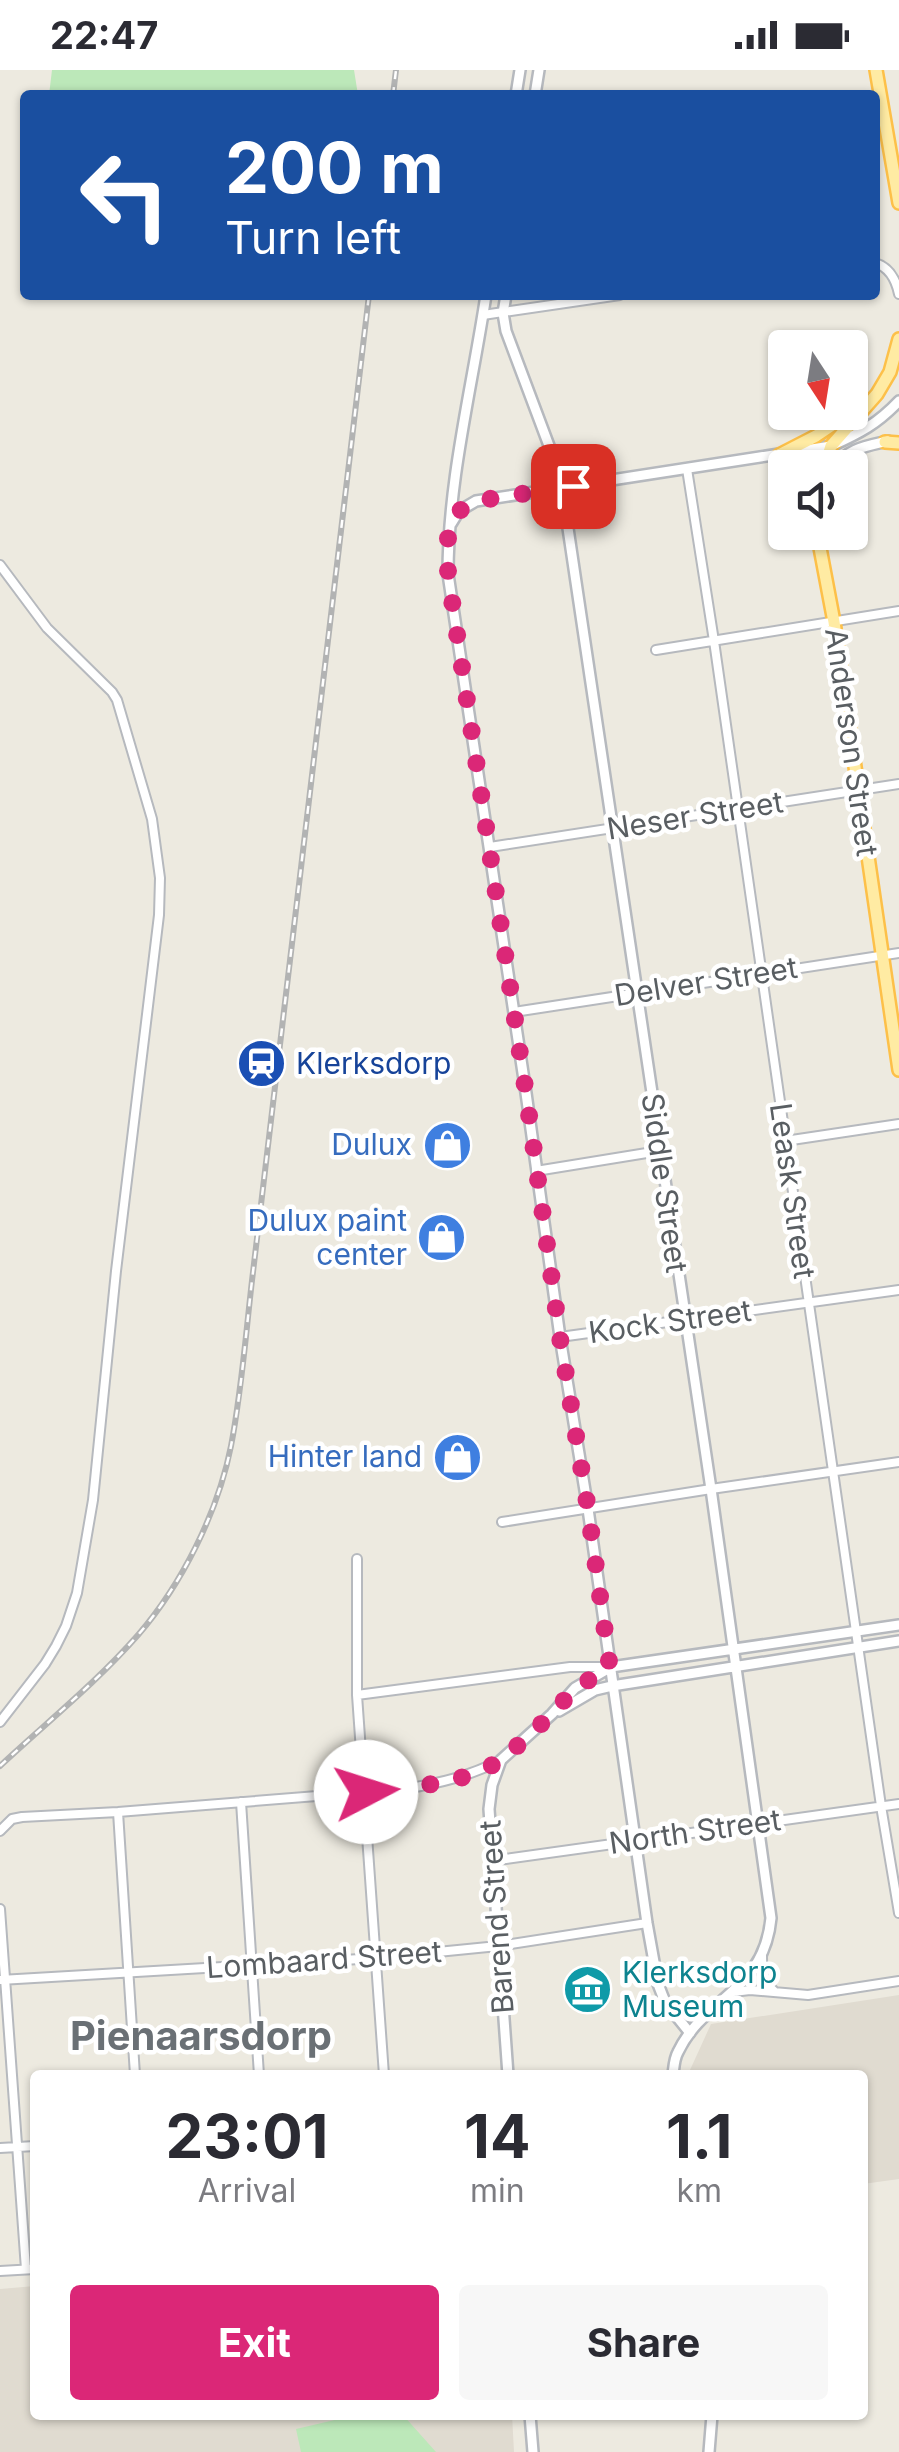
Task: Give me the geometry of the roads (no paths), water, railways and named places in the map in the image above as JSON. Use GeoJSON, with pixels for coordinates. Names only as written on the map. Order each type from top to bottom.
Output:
{"type":"FeatureCollection","features":[{"type":"Feature","properties":{"kind":"main road"},"geometry":{"type":"LineString","coordinates":[[880,93],[899,204]]}},
{"type":"Feature","properties":{"kind":"main road"},"geometry":{"type":"LineString","coordinates":[[830,450],[878,394],[890,372],[899,339]]}},
{"type":"Feature","properties":{"kind":"main road"},"geometry":{"type":"LineString","coordinates":[[790,450],[878,394]]}},
{"type":"Feature","properties":{"kind":"main road"},"geometry":{"type":"LineString","coordinates":[[885,442],[899,441]]}},
{"type":"Feature","properties":{"kind":"main road","name":"Anderson Street"},"geometry":{"type":"LineString","coordinates":[[819,550],[834,622],[899,1070]]}},
{"type":"Feature","properties":{"kind":"street"},"geometry":{"type":"LineString","coordinates":[[880,264],[897,283],[899,294]]}},
{"type":"Feature","properties":{"kind":"street"},"geometry":{"type":"LineString","coordinates":[[485,300],[448,530],[448,574],[647,1923],[665,2002],[690,2033],[676,2055],[674,2070]]}},
{"type":"Feature","properties":{"kind":"street"},"geometry":{"type":"LineString","coordinates":[[503,313],[505,300]]}},
{"type":"Feature","properties":{"kind":"street"},"geometry":{"type":"LineString","coordinates":[[483,314],[588,300]]}},
{"type":"Feature","properties":{"kind":"street","name":"Siddle Street"},"geometry":{"type":"LineString","coordinates":[[503,313],[512,350],[562,488],[771,1918],[769,1938],[748,1976],[690,2033]]}},
{"type":"Feature","properties":{"kind":"street"},"geometry":{"type":"LineString","coordinates":[[806,450],[831,446],[863,432],[899,400]]}},
{"type":"Feature","properties":{"kind":"street"},"geometry":{"type":"LineString","coordinates":[[859,450],[885,442]]}},
{"type":"Feature","properties":{"kind":"street"},"geometry":{"type":"LineString","coordinates":[[448,530],[459,511],[476,501],[768,456]]}},
{"type":"Feature","properties":{"kind":"street","name":"Leask Street"},"geometry":{"type":"LineString","coordinates":[[687,469],[899,1913]]}},
{"type":"Feature","properties":{"kind":"street"},"geometry":{"type":"LineString","coordinates":[[0,565],[47,628],[117,700],[152,819],[160,878],[93,1500],[77,1593],[66,1626],[45,1664],[0,1722]]}},
{"type":"Feature","properties":{"kind":"street"},"geometry":{"type":"LineString","coordinates":[[656,650],[899,611]]}},
{"type":"Feature","properties":{"kind":"street","name":"Neser Street"},"geometry":{"type":"LineString","coordinates":[[490,847],[899,784]]}},
{"type":"Feature","properties":{"kind":"street","name":"Delver Street"},"geometry":{"type":"LineString","coordinates":[[514,1012],[899,953]]}},
{"type":"Feature","properties":{"kind":"street"},"geometry":{"type":"LineString","coordinates":[[785,1141],[899,1124]]}},
{"type":"Feature","properties":{"kind":"street"},"geometry":{"type":"LineString","coordinates":[[536,1171],[659,1151]]}},
{"type":"Feature","properties":{"kind":"street","name":"Kock Street"},"geometry":{"type":"LineString","coordinates":[[560,1338],[899,1290]]}},
{"type":"Feature","properties":{"kind":"street"},"geometry":{"type":"LineString","coordinates":[[502,1522],[899,1462]]}},
{"type":"Feature","properties":{"kind":"street"},"geometry":{"type":"LineString","coordinates":[[357,1558],[357,1695],[384,2070]]}},
{"type":"Feature","properties":{"kind":"street"},"geometry":{"type":"LineString","coordinates":[[357,1695],[570,1667],[610,1668],[899,1625]]}},
{"type":"Feature","properties":{"kind":"street"},"geometry":{"type":"LineString","coordinates":[[552,1714],[595,1690],[612,1686],[899,1640]]}},
{"type":"Feature","properties":{"kind":"street"},"geometry":{"type":"LineString","coordinates":[[2,1828],[22,1817],[441,1783],[475,1774],[502,1760],[575,1688],[610,1668]]}},
{"type":"Feature","properties":{"kind":"street","name":"Barend Street"},"geometry":{"type":"LineString","coordinates":[[502,1760],[488,1809],[508,2070]]}},
{"type":"Feature","properties":{"kind":"street"},"geometry":{"type":"LineString","coordinates":[[241,1802],[259,2070]]}},
{"type":"Feature","properties":{"kind":"street","name":"North Street"},"geometry":{"type":"LineString","coordinates":[[491,1861],[899,1804]]}},
{"type":"Feature","properties":{"kind":"street"},"geometry":{"type":"LineString","coordinates":[[118,1812],[135,2070]]}},
{"type":"Feature","properties":{"kind":"street"},"geometry":{"type":"LineString","coordinates":[[0,1909],[30,2269],[0,2271]]}},
{"type":"Feature","properties":{"kind":"street","name":"Lombaard Street"},"geometry":{"type":"LineString","coordinates":[[3,1980],[376,1958],[498,1946],[647,1923]]}},
{"type":"Feature","properties":{"kind":"street"},"geometry":{"type":"LineString","coordinates":[[762,1954],[766,1984],[775,1992]]}},
{"type":"Feature","properties":{"kind":"street"},"geometry":{"type":"LineString","coordinates":[[734,1992],[808,1995],[899,1980]]}},
{"type":"Feature","properties":{"kind":"street"},"geometry":{"type":"LineString","coordinates":[[0,2148],[30,2146]]}},
{"type":"Feature","properties":{"kind":"street"},"geometry":{"type":"LineString","coordinates":[[530,2420],[533,2452]]}},
{"type":"Feature","properties":{"kind":"street"},"geometry":{"type":"LineString","coordinates":[[709,2452],[712,2420]]}},
{"type":"Feature","properties":{"kind":"railway"},"geometry":{"type":"LineString","coordinates":[[394,90],[396,70]]}},
{"type":"Feature","properties":{"kind":"railway"},"geometry":{"type":"LineString","coordinates":[[0,1766],[105,1670],[154,1615],[196,1546],[225,1471],[241,1381],[368,300]]}},
{"type":"Feature","properties":{"kind":"place","name":"Klerksdorp"},"geometry":{"type":"Point","coordinates":[261,1064]}},
{"type":"Feature","properties":{"kind":"place","name":"Dulux"},"geometry":{"type":"Point","coordinates":[447,1145]}},
{"type":"Feature","properties":{"kind":"place","name":"Dulux paint center"},"geometry":{"type":"Point","coordinates":[442,1238]}},
{"type":"Feature","properties":{"kind":"place","name":"Hinter land"},"geometry":{"type":"Point","coordinates":[457,1457]}},
{"type":"Feature","properties":{"kind":"place","name":"Klerksdorp Museum"},"geometry":{"type":"Point","coordinates":[587,1990]}},
{"type":"Feature","properties":{"kind":"district","name":"Pienaarsdorp"},"geometry":{"type":"Point","coordinates":[201,2036]}}]}
